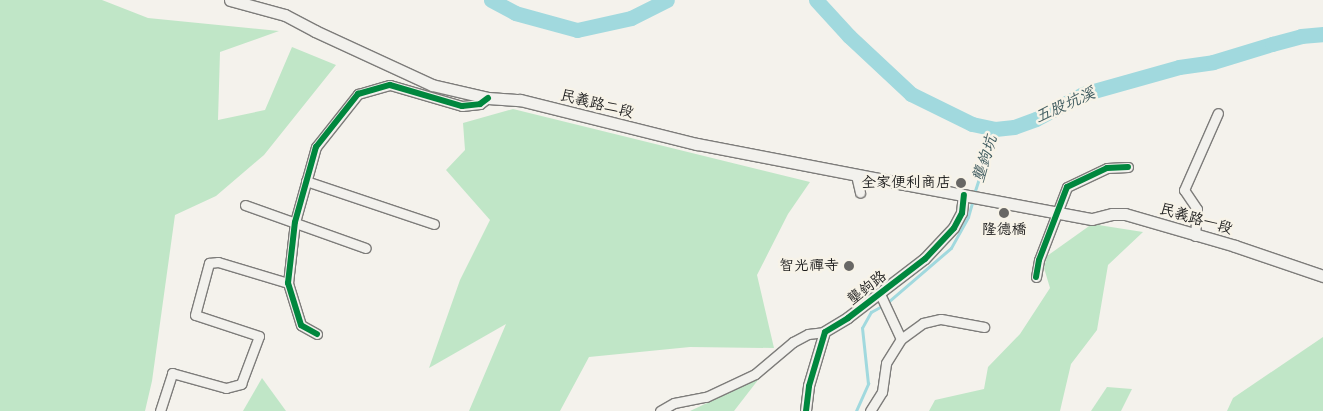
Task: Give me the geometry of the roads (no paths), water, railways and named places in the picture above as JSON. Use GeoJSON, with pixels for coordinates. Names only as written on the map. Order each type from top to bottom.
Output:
{"type":"FeatureCollection","features":[{"type":"Feature","properties":{"kind":"main road","name":"民義路二段"},"geometry":{"type":"LineString","coordinates":[[230,0],[285,15],[315,32],[432,85],[488,98],[520,100],[697,144],[1058,212]]}},
{"type":"Feature","properties":{"kind":"main road","name":"民義路一段"},"geometry":{"type":"LineString","coordinates":[[1058,212],[1092,218],[1112,214],[1125,214],[1234,246],[1323,276]]}},
{"type":"Feature","properties":{"kind":"street"},"geometry":{"type":"LineString","coordinates":[[318,334],[301,325],[288,283],[295,222],[316,147],[358,94],[390,85],[462,106],[480,104],[488,98]]}},
{"type":"Feature","properties":{"kind":"street"},"geometry":{"type":"LineString","coordinates":[[1195,236],[1197,209],[1184,190],[1218,113]]}},
{"type":"Feature","properties":{"kind":"street"},"geometry":{"type":"LineString","coordinates":[[1036,278],[1039,260],[1066,187],[1107,168],[1128,167]]}},
{"type":"Feature","properties":{"kind":"street"},"geometry":{"type":"LineString","coordinates":[[856,175],[860,193]]}},
{"type":"Feature","properties":{"kind":"street"},"geometry":{"type":"LineString","coordinates":[[306,181],[434,224]]}},
{"type":"Feature","properties":{"kind":"street","name":"壟鉤路"},"geometry":{"type":"LineString","coordinates":[[825,332],[842,323],[881,296],[925,259],[954,228],[972,196]]}},
{"type":"Feature","properties":{"kind":"street"},"geometry":{"type":"LineString","coordinates":[[245,205],[366,248]]}},
{"type":"Feature","properties":{"kind":"street"},"geometry":{"type":"LineString","coordinates":[[160,411],[172,372],[226,388],[241,384],[259,336],[195,315],[209,263],[218,262],[288,283]]}},
{"type":"Feature","properties":{"kind":"street"},"geometry":{"type":"LineString","coordinates":[[881,296],[901,339]]}},
{"type":"Feature","properties":{"kind":"street"},"geometry":{"type":"LineString","coordinates":[[870,411],[882,392],[886,363],[901,339],[923,323],[941,319],[984,327]]}},
{"type":"Feature","properties":{"kind":"street"},"geometry":{"type":"LineString","coordinates":[[660,411],[674,403],[706,397],[739,382],[755,374],[793,342],[808,334],[825,332],[810,386],[806,411]]}},
{"type":"Feature","properties":{"kind":"waterway","name":"五股坑溪"},"geometry":{"type":"LineString","coordinates":[[491,0],[515,13],[577,30],[631,18],[667,0]]}},
{"type":"Feature","properties":{"kind":"waterway","name":"五股坑溪"},"geometry":{"type":"LineString","coordinates":[[816,0],[849,36],[911,94],[972,124],[995,129],[1014,127],[1036,119],[1083,94],[1179,67],[1213,62],[1301,36],[1323,34]]}},
{"type":"Feature","properties":{"kind":"waterway","name":"壟鉤坑"},"geometry":{"type":"LineString","coordinates":[[974,194],[995,129]]}},
{"type":"Feature","properties":{"kind":"waterway","name":"壟鉤坑"},"geometry":{"type":"LineString","coordinates":[[856,411],[868,384],[862,328],[871,312],[887,303],[951,248],[968,217],[973,199]]}},
{"type":"Feature","properties":{"kind":"place","name":"全家便利商店"},"geometry":{"type":"Point","coordinates":[961,183]}},
{"type":"Feature","properties":{"kind":"place","name":"隆德橋"},"geometry":{"type":"Point","coordinates":[1004,213]}},
{"type":"Feature","properties":{"kind":"place","name":"智光禪寺"},"geometry":{"type":"Point","coordinates":[849,266]}}]}
